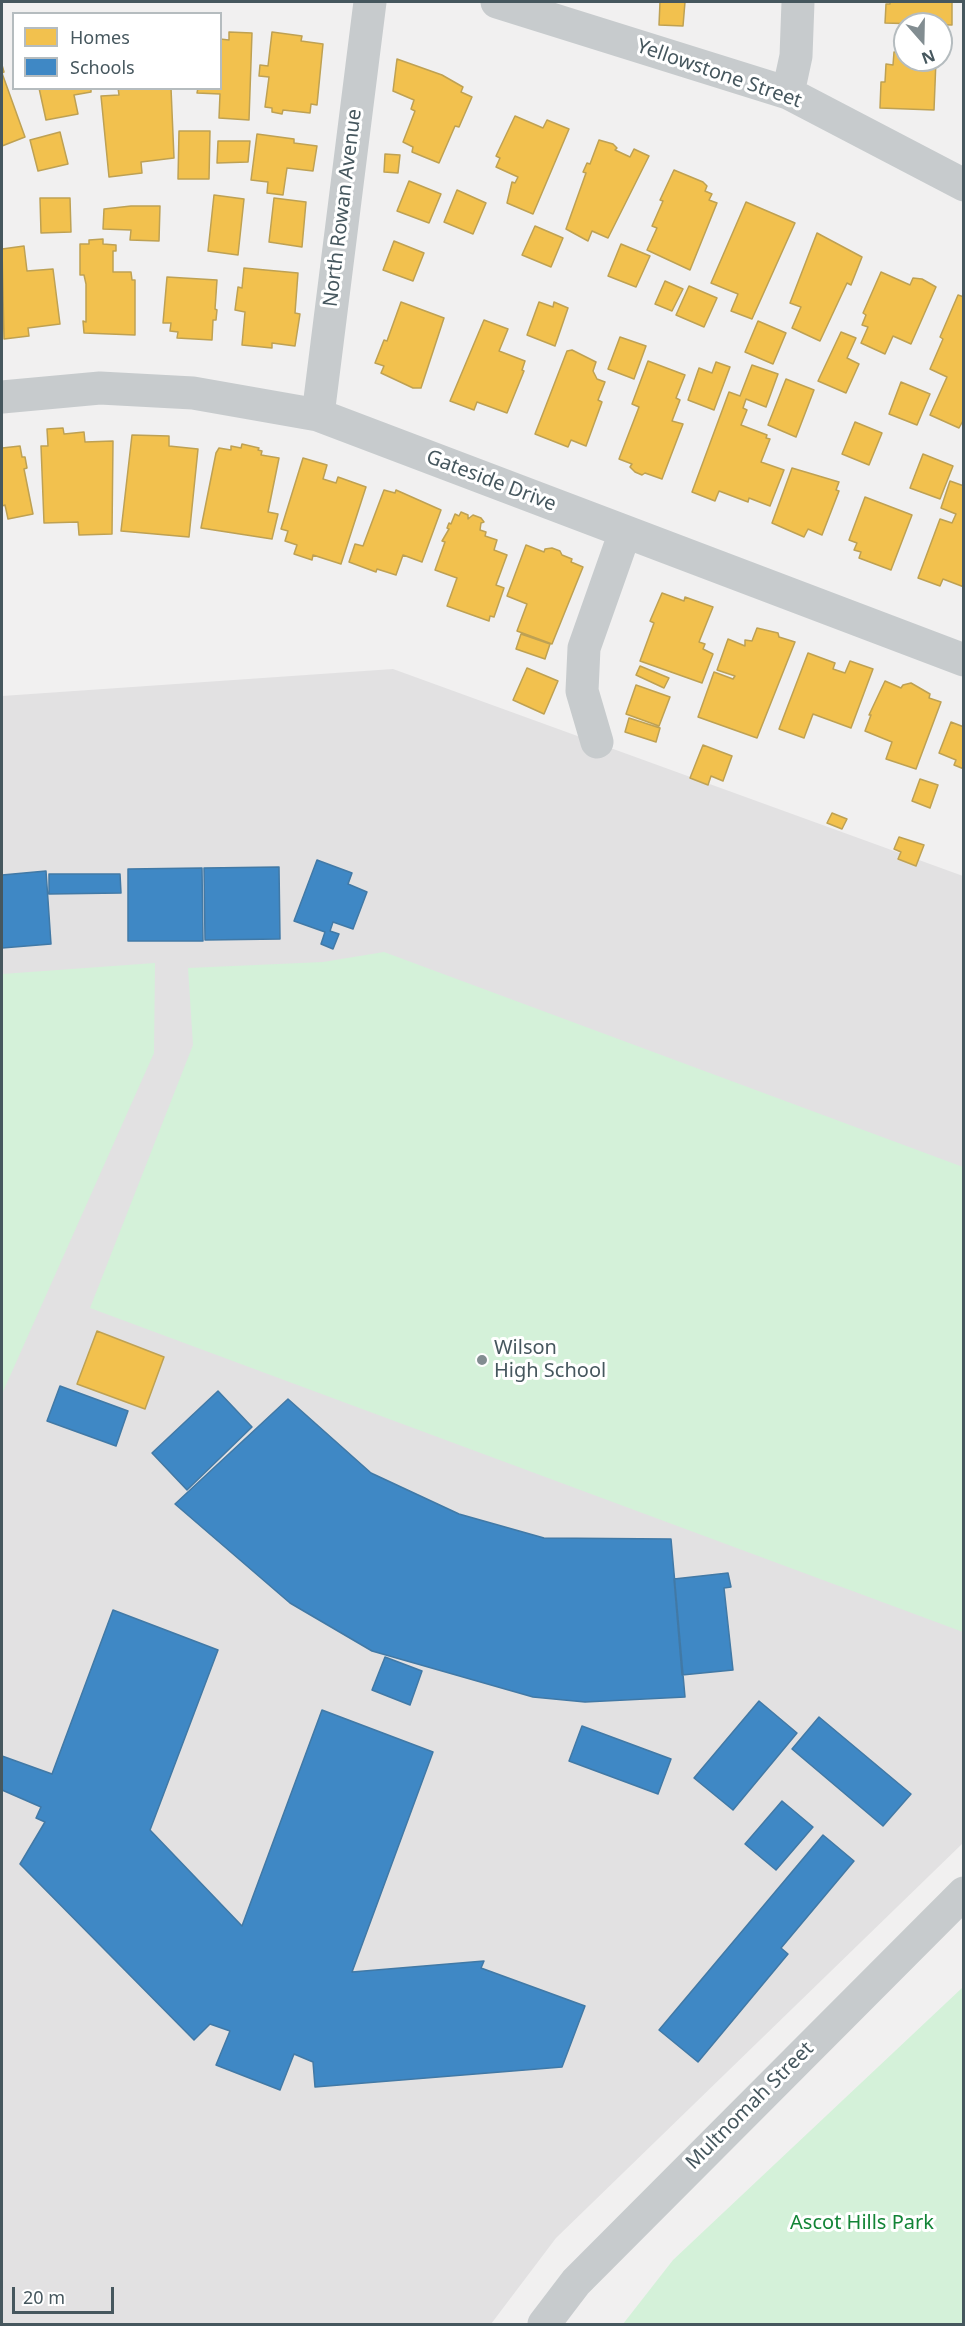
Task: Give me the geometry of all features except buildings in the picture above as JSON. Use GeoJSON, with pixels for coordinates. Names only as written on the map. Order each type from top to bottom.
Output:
{"type":"FeatureCollection","features":[{"type":"Feature","properties":{"kind":"street","name":"North Rowan Avenue"},"geometry":{"type":"LineString","coordinates":[[318,415],[370,2]]}},
{"type":"Feature","properties":{"kind":"street","name":"Yellowstone Street"},"geometry":{"type":"LineString","coordinates":[[497,2],[788,93],[963,185]]}},
{"type":"Feature","properties":{"kind":"street"},"geometry":{"type":"LineString","coordinates":[[788,93],[796,56],[798,2]]}},
{"type":"Feature","properties":{"kind":"street","name":"Gateside Drive"},"geometry":{"type":"LineString","coordinates":[[2,397],[100,388],[193,393],[318,415],[963,660]]}},
{"type":"Feature","properties":{"kind":"street"},"geometry":{"type":"LineString","coordinates":[[597,742],[582,691],[584,648],[626,532]]}},
{"type":"Feature","properties":{"kind":"street","name":"Multnomah Street"},"geometry":{"type":"LineString","coordinates":[[544,2325],[576,2282],[963,1893]]}},
{"type":"Feature","properties":{"kind":"shaded area","name":"Wilson High School"},"geometry":{"type":"Polygon","coordinates":[[[393,669],[963,876],[963,1843],[556,2238],[491,2324],[2,2324],[2,696],[393,669]]]}},
{"type":"Feature","properties":{"kind":"green space"},"geometry":{"type":"Polygon","coordinates":[[[384,952],[963,1167],[963,1632],[90,1308],[193,1045],[188,968],[323,962],[384,952]]]}},
{"type":"Feature","properties":{"kind":"green space"},"geometry":{"type":"Polygon","coordinates":[[[155,963],[154,1053],[2,1394],[2,974],[155,963]]]}},
{"type":"Feature","properties":{"kind":"green space","name":"Ascot Hills Park"},"geometry":{"type":"Polygon","coordinates":[[[963,1987],[963,2324],[623,2324],[673,2260],[963,1987]]]}},
{"type":"Feature","properties":{"kind":"place","name":"Wilson High School"},"geometry":{"type":"Point","coordinates":[482,1360]}}]}
